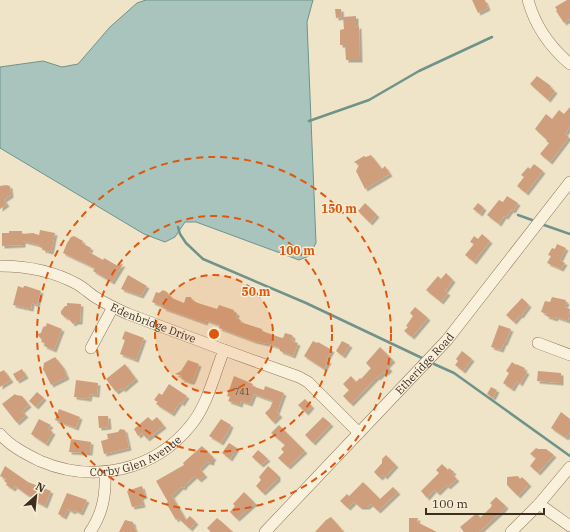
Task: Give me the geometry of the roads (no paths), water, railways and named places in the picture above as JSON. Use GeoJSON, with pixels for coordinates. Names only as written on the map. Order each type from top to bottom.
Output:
{"type":"FeatureCollection","features":[{"type":"Feature","properties":{"kind":"street"},"geometry":{"type":"LineString","coordinates":[[528,0],[534,17],[548,41],[570,64]]}},
{"type":"Feature","properties":{"kind":"street","name":"Etheridge Road"},"geometry":{"type":"LineString","coordinates":[[265,532],[447,340],[570,182]]}},
{"type":"Feature","properties":{"kind":"street","name":"Edenbridge Drive"},"geometry":{"type":"LineString","coordinates":[[0,266],[18,266],[39,269],[60,275],[113,308],[304,380],[359,433]]}},
{"type":"Feature","properties":{"kind":"street"},"geometry":{"type":"LineString","coordinates":[[91,348],[113,308]]}},
{"type":"Feature","properties":{"kind":"street"},"geometry":{"type":"LineString","coordinates":[[538,343],[570,355]]}},
{"type":"Feature","properties":{"kind":"street","name":"Corby Glen Avenue"},"geometry":{"type":"LineString","coordinates":[[0,434],[17,448],[49,464],[84,471],[105,472],[126,468],[144,462],[162,452],[178,439],[192,424],[203,406],[224,350]]}},
{"type":"Feature","properties":{"kind":"street"},"geometry":{"type":"LineString","coordinates":[[511,532],[539,504],[570,467]]}},
{"type":"Feature","properties":{"kind":"street"},"geometry":{"type":"LineString","coordinates":[[90,532],[99,516],[104,500],[105,472]]}},
{"type":"Feature","properties":{"kind":"street"},"geometry":{"type":"LineString","coordinates":[[539,504],[570,526]]}},
{"type":"Feature","properties":{"kind":"water"},"geometry":{"type":"Polygon","coordinates":[[[146,0],[313,0],[307,22],[316,243],[309,256],[299,260],[196,222],[185,222],[175,237],[165,242],[144,234],[0,148],[0,67],[43,61],[62,67],[78,64],[110,27],[137,3],[146,0]]]}},
{"type":"Feature","properties":{"kind":"waterway"},"geometry":{"type":"LineString","coordinates":[[309,121],[369,100],[419,71],[492,37]]}},
{"type":"Feature","properties":{"kind":"waterway"},"geometry":{"type":"LineString","coordinates":[[518,215],[532,220]]}},
{"type":"Feature","properties":{"kind":"waterway"},"geometry":{"type":"LineString","coordinates":[[544,225],[570,234]]}},
{"type":"Feature","properties":{"kind":"waterway"},"geometry":{"type":"LineString","coordinates":[[178,227],[180,234],[186,243],[203,259],[306,303],[422,358]]}},
{"type":"Feature","properties":{"kind":"waterway"},"geometry":{"type":"LineString","coordinates":[[434,364],[454,373],[570,456]]}}]}
